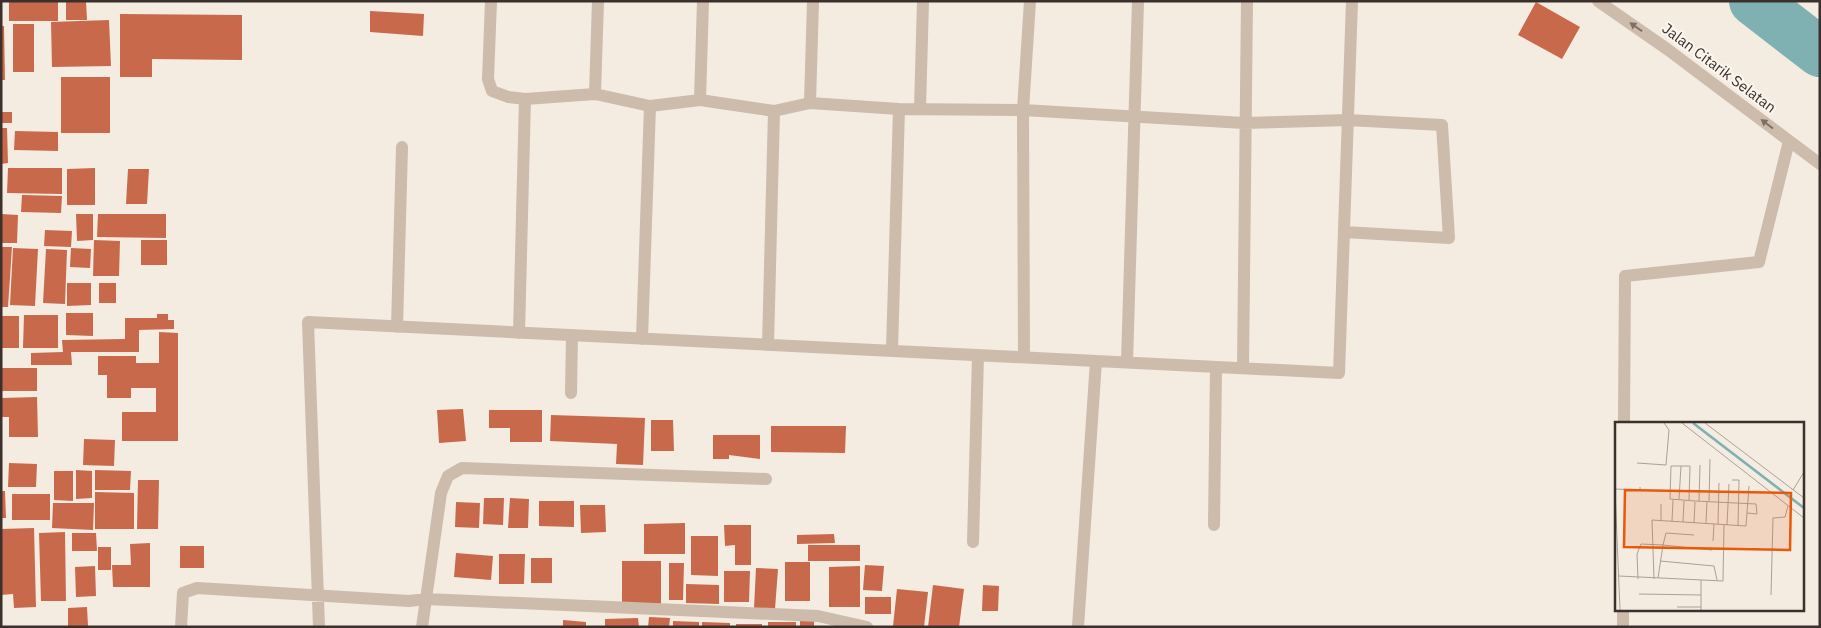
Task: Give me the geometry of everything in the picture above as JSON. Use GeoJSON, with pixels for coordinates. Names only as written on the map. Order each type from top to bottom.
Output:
{"type":"FeatureCollection","features":[{"type":"Feature","properties":{"kind":"street"},"geometry":{"type":"LineString","coordinates":[[491,1],[488,79],[492,90],[508,97],[525,99],[595,94],[650,106],[700,100],[774,111],[810,103],[899,109],[1023,110],[1244,123],[1348,120],[1442,125],[1450,238],[1344,232]]}},
{"type":"Feature","properties":{"kind":"street"},"geometry":{"type":"LineString","coordinates":[[595,94],[598,1]]}},
{"type":"Feature","properties":{"kind":"street"},"geometry":{"type":"LineString","coordinates":[[700,100],[703,1]]}},
{"type":"Feature","properties":{"kind":"street"},"geometry":{"type":"LineString","coordinates":[[810,103],[813,1]]}},
{"type":"Feature","properties":{"kind":"street"},"geometry":{"type":"LineString","coordinates":[[920,109],[923,1]]}},
{"type":"Feature","properties":{"kind":"street"},"geometry":{"type":"LineString","coordinates":[[1024,357],[1023,110],[1030,1]]}},
{"type":"Feature","properties":{"kind":"street"},"geometry":{"type":"LineString","coordinates":[[1126,362],[1138,1]]}},
{"type":"Feature","properties":{"kind":"street"},"geometry":{"type":"LineString","coordinates":[[1243,368],[1246,1]]}},
{"type":"Feature","properties":{"kind":"street"},"geometry":{"type":"LineString","coordinates":[[319,627],[308,322],[1339,373],[1352,1]]}},
{"type":"Feature","properties":{"kind":"street","name":"Jalan Citarik Selatan"},"geometry":{"type":"LineString","coordinates":[[1598,1],[1749,109],[1820,164]]}},
{"type":"Feature","properties":{"kind":"street"},"geometry":{"type":"LineString","coordinates":[[519,333],[525,99]]}},
{"type":"Feature","properties":{"kind":"street"},"geometry":{"type":"LineString","coordinates":[[642,339],[650,106]]}},
{"type":"Feature","properties":{"kind":"street"},"geometry":{"type":"LineString","coordinates":[[892,351],[899,109]]}},
{"type":"Feature","properties":{"kind":"street"},"geometry":{"type":"LineString","coordinates":[[768,345],[774,111]]}},
{"type":"Feature","properties":{"kind":"street"},"geometry":{"type":"LineString","coordinates":[[1624,422],[1625,276],[1760,262],[1789,141]]}},
{"type":"Feature","properties":{"kind":"street"},"geometry":{"type":"LineString","coordinates":[[396,326],[402,148]]}},
{"type":"Feature","properties":{"kind":"street"},"geometry":{"type":"LineString","coordinates":[[572,335],[572,394]]}},
{"type":"Feature","properties":{"kind":"street"},"geometry":{"type":"LineString","coordinates":[[973,542],[978,355]]}},
{"type":"Feature","properties":{"kind":"street"},"geometry":{"type":"LineString","coordinates":[[1078,627],[1096,360]]}},
{"type":"Feature","properties":{"kind":"street"},"geometry":{"type":"LineString","coordinates":[[1214,525],[1216,367]]}},
{"type":"Feature","properties":{"kind":"street"},"geometry":{"type":"LineString","coordinates":[[422,627],[441,493],[448,476],[462,468],[766,479]]}},
{"type":"Feature","properties":{"kind":"street"},"geometry":{"type":"LineString","coordinates":[[181,627],[183,592],[197,588],[409,601],[426,599],[818,621],[867,627]]}},
{"type":"Feature","properties":{"kind":"street"},"geometry":{"type":"LineString","coordinates":[[1623,610],[1623,627]]}},
{"type":"Feature","properties":{"kind":"building"},"geometry":{"type":"Polygon","coordinates":[[[9,1],[58,1],[58,21],[9,21],[9,1]]]}},
{"type":"Feature","properties":{"kind":"building"},"geometry":{"type":"Polygon","coordinates":[[[66,1],[86,1],[87,20],[66,20],[66,1]]]}},
{"type":"Feature","properties":{"kind":"building"},"geometry":{"type":"Polygon","coordinates":[[[1536,2],[1580,27],[1562,59],[1518,35],[1536,2]]]}},
{"type":"Feature","properties":{"kind":"building"},"geometry":{"type":"Polygon","coordinates":[[[370,11],[424,14],[423,36],[370,32],[370,11]]]}},
{"type":"Feature","properties":{"kind":"building"},"geometry":{"type":"Polygon","coordinates":[[[120,14],[242,15],[242,60],[152,59],[152,77],[120,77],[120,14]]]}},
{"type":"Feature","properties":{"kind":"building"},"geometry":{"type":"Polygon","coordinates":[[[109,20],[111,66],[52,67],[51,22],[109,20]]]}},
{"type":"Feature","properties":{"kind":"building"},"geometry":{"type":"Polygon","coordinates":[[[13,24],[34,24],[34,72],[13,72],[13,24]]]}},
{"type":"Feature","properties":{"kind":"building"},"geometry":{"type":"Polygon","coordinates":[[[1,26],[4,26],[5,80],[1,80],[1,26]]]}},
{"type":"Feature","properties":{"kind":"building"},"geometry":{"type":"Polygon","coordinates":[[[61,77],[110,77],[110,133],[61,133],[61,77]]]}},
{"type":"Feature","properties":{"kind":"building"},"geometry":{"type":"Polygon","coordinates":[[[1,112],[12,112],[12,123],[1,123],[1,112]]]}},
{"type":"Feature","properties":{"kind":"building"},"geometry":{"type":"Polygon","coordinates":[[[1,128],[7,128],[8,163],[1,164],[1,128]]]}},
{"type":"Feature","properties":{"kind":"building"},"geometry":{"type":"Polygon","coordinates":[[[15,131],[58,132],[58,151],[14,150],[15,131]]]}},
{"type":"Feature","properties":{"kind":"building"},"geometry":{"type":"Polygon","coordinates":[[[8,168],[62,168],[62,194],[7,193],[8,168]]]}},
{"type":"Feature","properties":{"kind":"building"},"geometry":{"type":"Polygon","coordinates":[[[95,168],[95,205],[67,205],[67,169],[95,168]]]}},
{"type":"Feature","properties":{"kind":"building"},"geometry":{"type":"Polygon","coordinates":[[[128,169],[149,169],[147,204],[126,204],[128,169]]]}},
{"type":"Feature","properties":{"kind":"building"},"geometry":{"type":"Polygon","coordinates":[[[22,195],[62,196],[61,213],[21,212],[22,195]]]}},
{"type":"Feature","properties":{"kind":"building"},"geometry":{"type":"Polygon","coordinates":[[[1,214],[18,215],[17,243],[1,243],[1,214]]]}},
{"type":"Feature","properties":{"kind":"building"},"geometry":{"type":"Polygon","coordinates":[[[76,214],[93,214],[93,240],[77,241],[76,214]]]}},
{"type":"Feature","properties":{"kind":"building"},"geometry":{"type":"Polygon","coordinates":[[[98,214],[166,214],[166,238],[97,237],[98,214]]]}},
{"type":"Feature","properties":{"kind":"building"},"geometry":{"type":"Polygon","coordinates":[[[45,230],[72,231],[71,247],[44,246],[45,230]]]}},
{"type":"Feature","properties":{"kind":"building"},"geometry":{"type":"Polygon","coordinates":[[[94,240],[120,241],[119,276],[93,276],[94,240]]]}},
{"type":"Feature","properties":{"kind":"building"},"geometry":{"type":"Polygon","coordinates":[[[141,240],[167,240],[167,265],[141,265],[141,240]]]}},
{"type":"Feature","properties":{"kind":"building"},"geometry":{"type":"Polygon","coordinates":[[[1,247],[12,247],[8,307],[1,307],[1,247]]]}},
{"type":"Feature","properties":{"kind":"building"},"geometry":{"type":"Polygon","coordinates":[[[13,248],[38,249],[35,306],[10,305],[13,248]]]}},
{"type":"Feature","properties":{"kind":"building"},"geometry":{"type":"Polygon","coordinates":[[[71,248],[91,249],[90,268],[70,267],[71,248]]]}},
{"type":"Feature","properties":{"kind":"building"},"geometry":{"type":"Polygon","coordinates":[[[46,249],[67,250],[65,304],[43,303],[46,249]]]}},
{"type":"Feature","properties":{"kind":"building"},"geometry":{"type":"Polygon","coordinates":[[[67,283],[91,283],[91,305],[67,306],[67,283]]]}},
{"type":"Feature","properties":{"kind":"building"},"geometry":{"type":"Polygon","coordinates":[[[99,283],[116,283],[116,303],[99,303],[99,283]]]}},
{"type":"Feature","properties":{"kind":"building"},"geometry":{"type":"Polygon","coordinates":[[[66,313],[93,313],[93,336],[66,335],[66,313]]]}},
{"type":"Feature","properties":{"kind":"building"},"geometry":{"type":"Polygon","coordinates":[[[157,314],[168,314],[168,320],[174,320],[174,329],[139,330],[139,352],[71,352],[72,365],[31,365],[31,353],[63,352],[62,340],[125,339],[125,318],[157,318],[157,314]]]}},
{"type":"Feature","properties":{"kind":"building"},"geometry":{"type":"Polygon","coordinates":[[[24,315],[58,315],[58,348],[23,348],[24,315]]]}},
{"type":"Feature","properties":{"kind":"building"},"geometry":{"type":"Polygon","coordinates":[[[1,316],[19,316],[19,348],[1,348],[1,316]]]}},
{"type":"Feature","properties":{"kind":"building"},"geometry":{"type":"Polygon","coordinates":[[[159,332],[178,333],[178,441],[122,441],[122,412],[156,412],[156,388],[131,388],[131,398],[107,398],[107,375],[98,375],[98,356],[136,356],[136,363],[159,363],[159,332]]]}},
{"type":"Feature","properties":{"kind":"building"},"geometry":{"type":"Polygon","coordinates":[[[1,368],[37,368],[37,391],[1,391],[1,368]]]}},
{"type":"Feature","properties":{"kind":"building"},"geometry":{"type":"Polygon","coordinates":[[[37,397],[38,437],[9,437],[9,417],[1,417],[1,398],[37,397]]]}},
{"type":"Feature","properties":{"kind":"building"},"geometry":{"type":"Polygon","coordinates":[[[463,409],[466,441],[439,443],[437,410],[463,409]]]}},
{"type":"Feature","properties":{"kind":"building"},"geometry":{"type":"Polygon","coordinates":[[[489,410],[542,410],[542,442],[510,442],[510,428],[489,428],[489,410]]]}},
{"type":"Feature","properties":{"kind":"building"},"geometry":{"type":"Polygon","coordinates":[[[551,415],[645,418],[643,465],[616,464],[617,444],[550,441],[551,415]]]}},
{"type":"Feature","properties":{"kind":"building"},"geometry":{"type":"Polygon","coordinates":[[[651,420],[673,420],[674,451],[651,451],[651,420]]]}},
{"type":"Feature","properties":{"kind":"building"},"geometry":{"type":"Polygon","coordinates":[[[771,426],[846,426],[845,453],[771,452],[771,426]]]}},
{"type":"Feature","properties":{"kind":"building"},"geometry":{"type":"Polygon","coordinates":[[[713,435],[760,435],[760,459],[729,455],[729,459],[713,459],[713,435]]]}},
{"type":"Feature","properties":{"kind":"building"},"geometry":{"type":"Polygon","coordinates":[[[84,439],[115,440],[114,466],[83,465],[84,439]]]}},
{"type":"Feature","properties":{"kind":"building"},"geometry":{"type":"Polygon","coordinates":[[[9,463],[37,464],[36,487],[8,487],[9,463]]]}},
{"type":"Feature","properties":{"kind":"building"},"geometry":{"type":"Polygon","coordinates":[[[76,470],[92,471],[92,498],[76,499],[76,470]]]}},
{"type":"Feature","properties":{"kind":"building"},"geometry":{"type":"Polygon","coordinates":[[[95,470],[131,471],[130,490],[95,490],[95,470]]]}},
{"type":"Feature","properties":{"kind":"building"},"geometry":{"type":"Polygon","coordinates":[[[54,471],[73,471],[73,501],[54,500],[54,471]]]}},
{"type":"Feature","properties":{"kind":"building"},"geometry":{"type":"Polygon","coordinates":[[[138,480],[159,480],[158,529],[137,529],[138,480]]]}},
{"type":"Feature","properties":{"kind":"building"},"geometry":{"type":"Polygon","coordinates":[[[1,491],[5,491],[6,518],[1,518],[1,491]]]}},
{"type":"Feature","properties":{"kind":"building"},"geometry":{"type":"Polygon","coordinates":[[[95,492],[134,493],[134,529],[95,529],[95,492]]]}},
{"type":"Feature","properties":{"kind":"building"},"geometry":{"type":"Polygon","coordinates":[[[12,494],[50,494],[50,520],[12,520],[12,494]]]}},
{"type":"Feature","properties":{"kind":"building"},"geometry":{"type":"Polygon","coordinates":[[[484,498],[504,498],[503,525],[483,524],[484,498]]]}},
{"type":"Feature","properties":{"kind":"building"},"geometry":{"type":"Polygon","coordinates":[[[510,498],[529,499],[528,528],[508,528],[510,498]]]}},
{"type":"Feature","properties":{"kind":"building"},"geometry":{"type":"Polygon","coordinates":[[[539,501],[574,501],[574,527],[539,526],[539,501]]]}},
{"type":"Feature","properties":{"kind":"building"},"geometry":{"type":"Polygon","coordinates":[[[456,502],[480,503],[479,528],[455,527],[456,502]]]}},
{"type":"Feature","properties":{"kind":"building"},"geometry":{"type":"Polygon","coordinates":[[[53,503],[94,503],[93,530],[52,528],[53,503]]]}},
{"type":"Feature","properties":{"kind":"building"},"geometry":{"type":"Polygon","coordinates":[[[580,505],[605,505],[606,532],[581,533],[580,505]]]}},
{"type":"Feature","properties":{"kind":"building"},"geometry":{"type":"Polygon","coordinates":[[[685,523],[685,554],[644,554],[644,524],[685,523]]]}},
{"type":"Feature","properties":{"kind":"building"},"geometry":{"type":"Polygon","coordinates":[[[724,525],[751,525],[751,565],[735,565],[735,545],[725,546],[724,525]]]}},
{"type":"Feature","properties":{"kind":"building"},"geometry":{"type":"Polygon","coordinates":[[[34,528],[36,607],[14,608],[13,594],[1,595],[1,529],[34,528]]]}},
{"type":"Feature","properties":{"kind":"building"},"geometry":{"type":"Polygon","coordinates":[[[65,532],[66,601],[41,601],[39,533],[65,532]]]}},
{"type":"Feature","properties":{"kind":"building"},"geometry":{"type":"Polygon","coordinates":[[[72,533],[96,533],[97,551],[72,551],[72,533]]]}},
{"type":"Feature","properties":{"kind":"building"},"geometry":{"type":"Polygon","coordinates":[[[834,534],[835,543],[797,544],[797,535],[834,534]]]}},
{"type":"Feature","properties":{"kind":"building"},"geometry":{"type":"Polygon","coordinates":[[[691,536],[718,536],[718,576],[691,575],[691,536]]]}},
{"type":"Feature","properties":{"kind":"building"},"geometry":{"type":"Polygon","coordinates":[[[150,543],[150,587],[113,587],[112,565],[131,565],[130,544],[150,543]]]}},
{"type":"Feature","properties":{"kind":"building"},"geometry":{"type":"Polygon","coordinates":[[[808,545],[860,545],[860,561],[808,561],[808,545]]]}},
{"type":"Feature","properties":{"kind":"building"},"geometry":{"type":"Polygon","coordinates":[[[180,546],[204,546],[204,568],[180,568],[180,546]]]}},
{"type":"Feature","properties":{"kind":"building"},"geometry":{"type":"Polygon","coordinates":[[[98,547],[111,547],[111,570],[98,570],[98,547]]]}},
{"type":"Feature","properties":{"kind":"building"},"geometry":{"type":"Polygon","coordinates":[[[456,553],[493,556],[491,580],[454,577],[456,553]]]}},
{"type":"Feature","properties":{"kind":"building"},"geometry":{"type":"Polygon","coordinates":[[[499,554],[525,554],[524,584],[499,584],[499,554]]]}},
{"type":"Feature","properties":{"kind":"building"},"geometry":{"type":"Polygon","coordinates":[[[531,558],[552,558],[552,583],[531,583],[531,558]]]}},
{"type":"Feature","properties":{"kind":"building"},"geometry":{"type":"Polygon","coordinates":[[[622,561],[661,561],[661,604],[622,604],[622,561]]]}},
{"type":"Feature","properties":{"kind":"building"},"geometry":{"type":"Polygon","coordinates":[[[785,562],[810,562],[810,601],[785,601],[785,562]]]}},
{"type":"Feature","properties":{"kind":"building"},"geometry":{"type":"Polygon","coordinates":[[[669,563],[684,563],[683,600],[669,600],[669,563]]]}},
{"type":"Feature","properties":{"kind":"building"},"geometry":{"type":"Polygon","coordinates":[[[865,565],[884,566],[882,591],[863,590],[865,565]]]}},
{"type":"Feature","properties":{"kind":"building"},"geometry":{"type":"Polygon","coordinates":[[[95,566],[96,596],[76,597],[75,567],[95,566]]]}},
{"type":"Feature","properties":{"kind":"building"},"geometry":{"type":"Polygon","coordinates":[[[860,566],[860,607],[829,607],[829,567],[860,566]]]}},
{"type":"Feature","properties":{"kind":"building"},"geometry":{"type":"Polygon","coordinates":[[[756,568],[778,569],[775,609],[754,608],[756,568]]]}},
{"type":"Feature","properties":{"kind":"building"},"geometry":{"type":"Polygon","coordinates":[[[724,571],[750,571],[749,602],[724,602],[724,571]]]}},
{"type":"Feature","properties":{"kind":"building"},"geometry":{"type":"Polygon","coordinates":[[[686,584],[719,585],[719,604],[686,603],[686,584]]]}},
{"type":"Feature","properties":{"kind":"building"},"geometry":{"type":"Polygon","coordinates":[[[933,585],[964,589],[959,627],[928,627],[933,585]]]}},
{"type":"Feature","properties":{"kind":"building"},"geometry":{"type":"Polygon","coordinates":[[[983,585],[999,586],[998,611],[982,611],[983,585]]]}},
{"type":"Feature","properties":{"kind":"building"},"geometry":{"type":"Polygon","coordinates":[[[897,589],[928,592],[924,627],[893,626],[897,589]]]}},
{"type":"Feature","properties":{"kind":"building"},"geometry":{"type":"Polygon","coordinates":[[[865,597],[891,597],[891,614],[865,614],[865,597]]]}},
{"type":"Feature","properties":{"kind":"building"},"geometry":{"type":"Polygon","coordinates":[[[87,607],[88,626],[68,626],[68,608],[87,607]]]}},
{"type":"Feature","properties":{"kind":"building"},"geometry":{"type":"Polygon","coordinates":[[[649,617],[670,618],[669,627],[648,627],[649,617]]]}},
{"type":"Feature","properties":{"kind":"building"},"geometry":{"type":"Polygon","coordinates":[[[638,618],[639,627],[605,627],[605,619],[638,618]]]}},
{"type":"Feature","properties":{"kind":"building"},"geometry":{"type":"Polygon","coordinates":[[[563,620],[586,622],[586,627],[563,627],[563,620]]]}},
{"type":"Feature","properties":{"kind":"building"},"geometry":{"type":"Polygon","coordinates":[[[800,620],[814,620],[814,627],[800,627],[800,620]]]}},
{"type":"Feature","properties":{"kind":"building"},"geometry":{"type":"Polygon","coordinates":[[[673,621],[699,622],[699,627],[673,627],[673,621]]]}},
{"type":"Feature","properties":{"kind":"building"},"geometry":{"type":"Polygon","coordinates":[[[702,622],[730,623],[730,627],[702,627],[702,622]]]}},
{"type":"Feature","properties":{"kind":"building"},"geometry":{"type":"Polygon","coordinates":[[[768,622],[796,622],[796,627],[768,627],[768,622]]]}},
{"type":"Feature","properties":{"kind":"building"},"geometry":{"type":"Polygon","coordinates":[[[736,624],[762,624],[762,627],[736,627],[736,624]]]}},
{"type":"Feature","properties":{"kind":"waterway"},"geometry":{"type":"LineString","coordinates":[[1754,1],[1820,52]]}}]}
